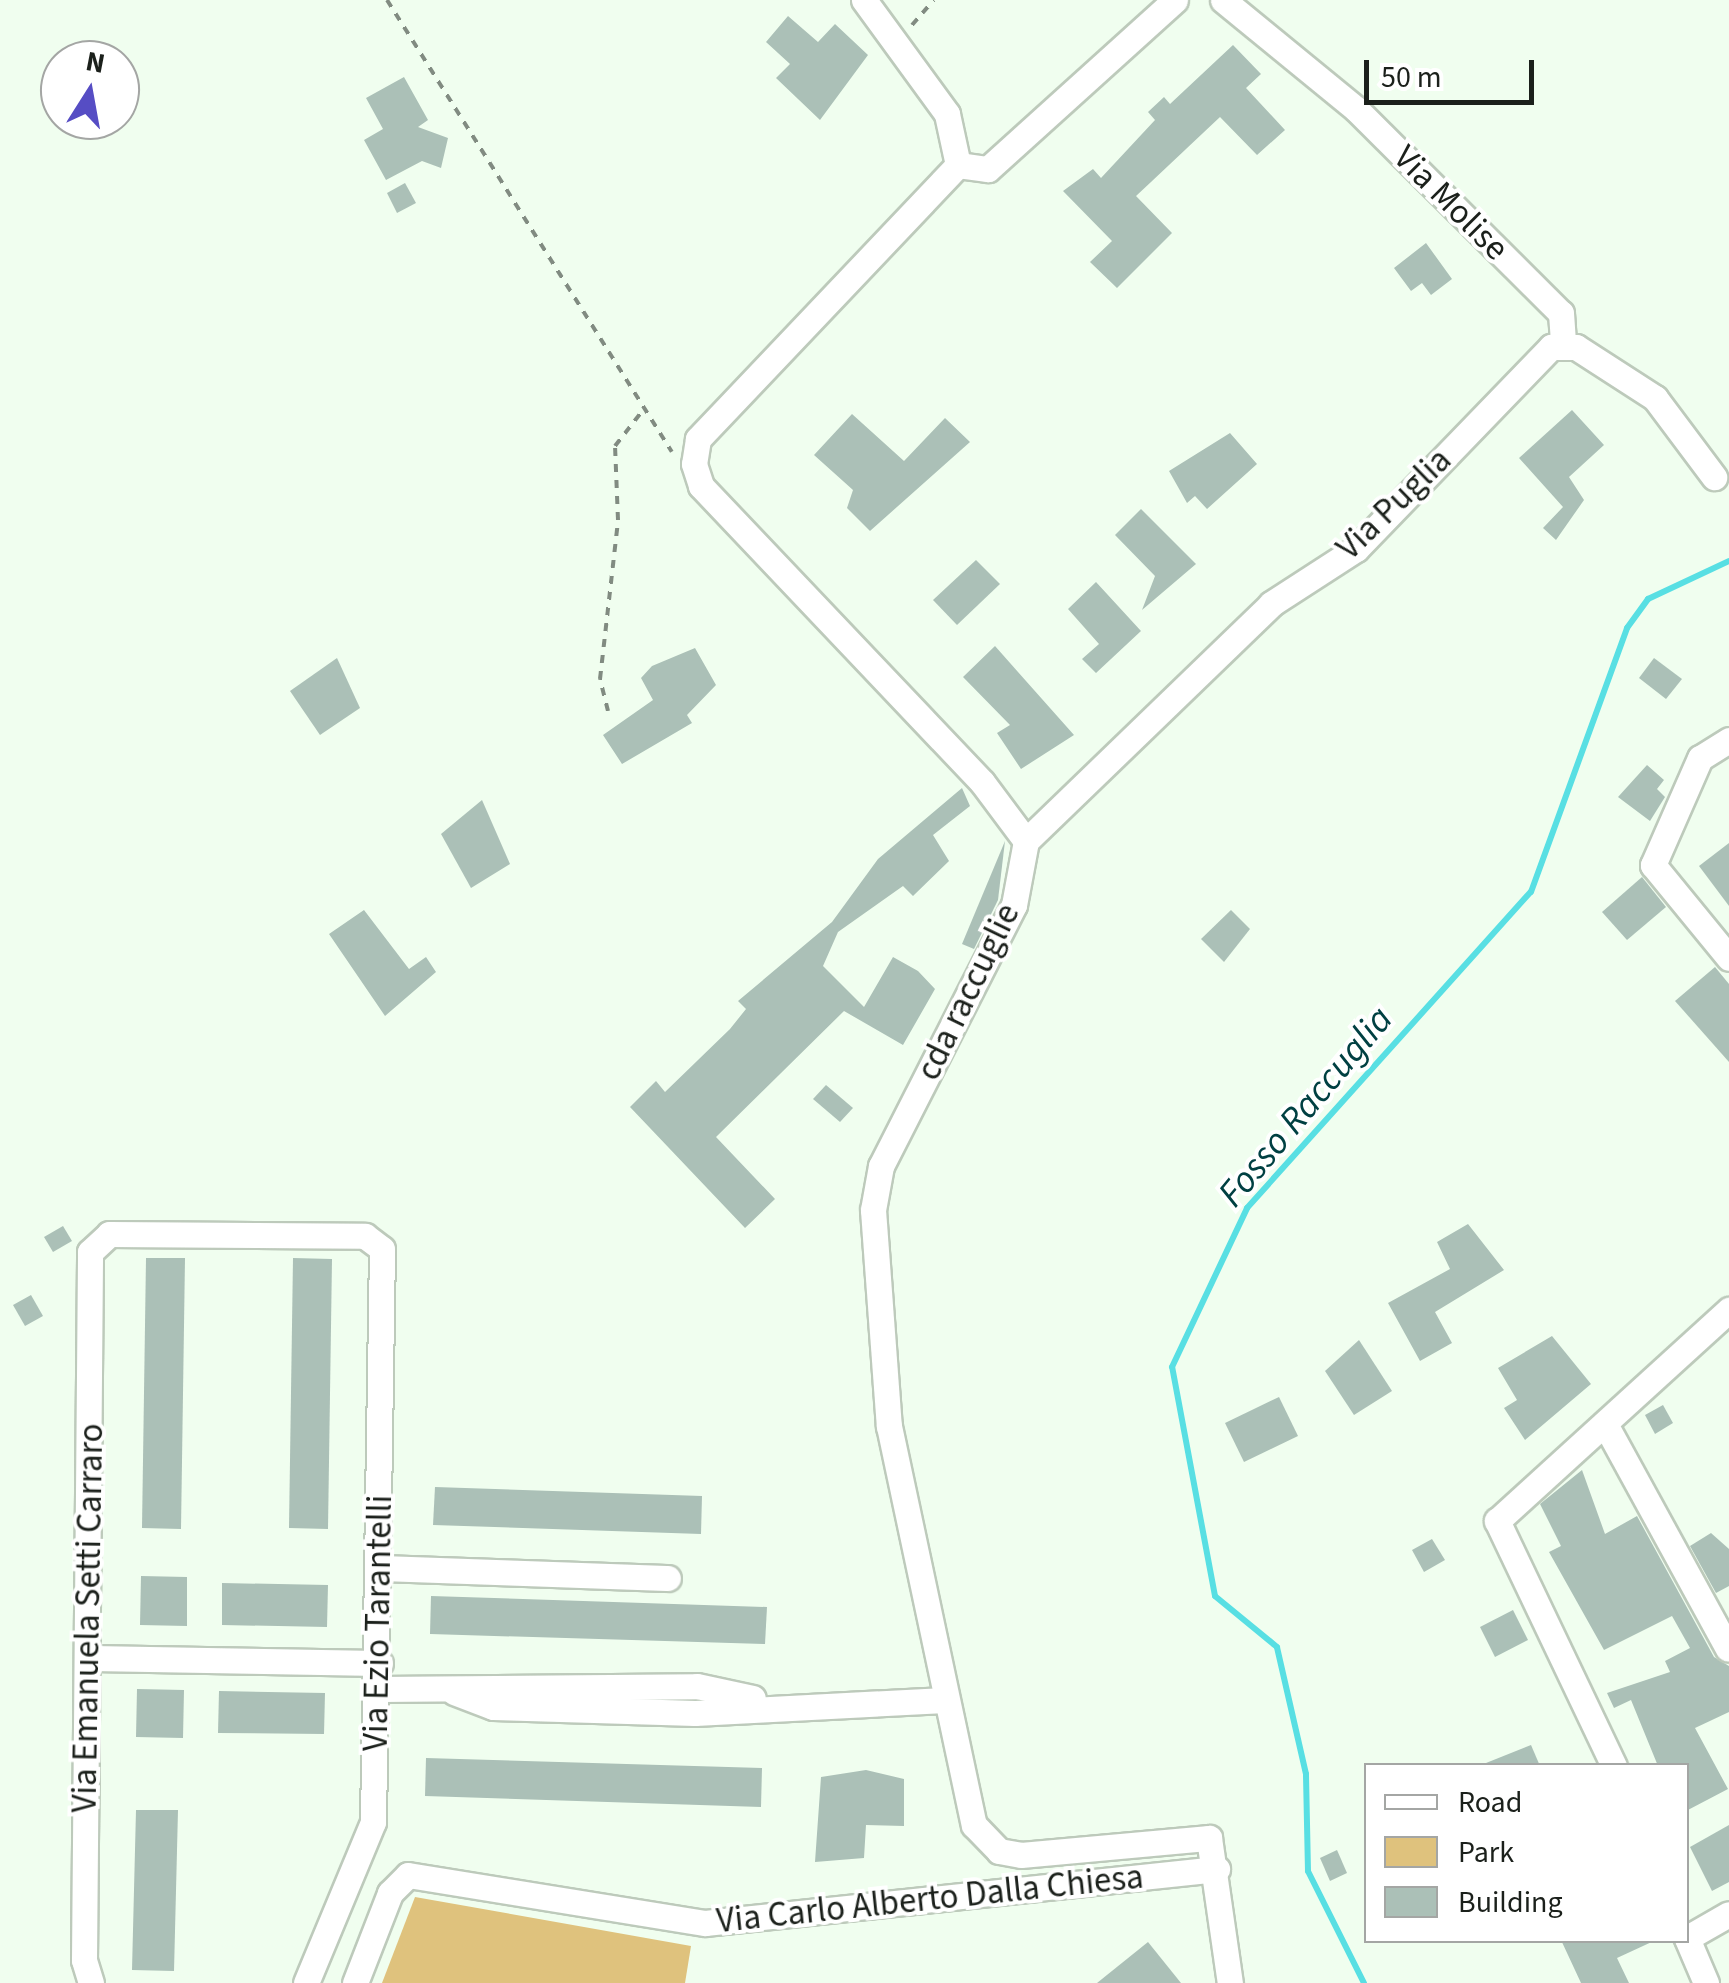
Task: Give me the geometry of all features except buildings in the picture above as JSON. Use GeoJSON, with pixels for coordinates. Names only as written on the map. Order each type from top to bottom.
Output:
{"type":"FeatureCollection","features":[{"type":"Feature","properties":{"kind":"street"},"geometry":{"type":"LineString","coordinates":[[864,0],[948,114],[958,165]]}},
{"type":"Feature","properties":{"kind":"street"},"geometry":{"type":"LineString","coordinates":[[958,165],[988,169],[1175,0]]}},
{"type":"Feature","properties":{"kind":"street","name":"Via Molise"},"geometry":{"type":"LineString","coordinates":[[1222,0],[1356,109],[1561,314],[1563,343]]}},
{"type":"Feature","properties":{"kind":"street"},"geometry":{"type":"LineString","coordinates":[[958,165],[698,439],[694,464],[701,486],[982,782],[1026,841]]}},
{"type":"Feature","properties":{"kind":"street"},"geometry":{"type":"LineString","coordinates":[[1563,343],[1655,398],[1714,477]]}},
{"type":"Feature","properties":{"kind":"street","name":"Via Puglia"},"geometry":{"type":"LineString","coordinates":[[1026,841],[1271,604],[1356,549],[1563,343]]}},
{"type":"Feature","properties":{"kind":"street"},"geometry":{"type":"LineString","coordinates":[[1729,740],[1700,758],[1653,865],[1729,958]]}},
{"type":"Feature","properties":{"kind":"street","name":"cda raccuglie"},"geometry":{"type":"LineString","coordinates":[[1026,841],[1014,906],[881,1166],[873,1210],[889,1426],[974,1825],[999,1850],[1198,1834],[1214,1845],[1217,1869]]}},
{"type":"Feature","properties":{"kind":"street","name":"Via Emanuela Setti Carraro"},"geometry":{"type":"LineString","coordinates":[[91,1983],[84,1960],[90,1658],[90,1252],[109,1234],[365,1236],[382,1250]]}},
{"type":"Feature","properties":{"kind":"street","name":"Via Ezio Tarantelli"},"geometry":{"type":"LineString","coordinates":[[306,1983],[373,1822],[380,1689],[382,1250]]}},
{"type":"Feature","properties":{"kind":"street"},"geometry":{"type":"LineString","coordinates":[[1613,1763],[1497,1521],[1729,1310]]}},
{"type":"Feature","properties":{"kind":"street"},"geometry":{"type":"LineString","coordinates":[[1605,1424],[1728,1649]]}},
{"type":"Feature","properties":{"kind":"street"},"geometry":{"type":"LineString","coordinates":[[380,1568],[668,1578]]}},
{"type":"Feature","properties":{"kind":"street"},"geometry":{"type":"LineString","coordinates":[[90,1658],[380,1663]]}},
{"type":"Feature","properties":{"kind":"street"},"geometry":{"type":"LineString","coordinates":[[380,1689],[454,1692],[487,1684],[697,1686],[777,1703],[946,1700]]}},
{"type":"Feature","properties":{"kind":"street"},"geometry":{"type":"LineString","coordinates":[[1217,1869],[1230,1983]]}},
{"type":"Feature","properties":{"kind":"street","name":"Via Carlo Alberto Dalla Chiesa"},"geometry":{"type":"LineString","coordinates":[[355,1983],[390,1894],[408,1876],[705,1923],[1217,1869]]}},
{"type":"Feature","properties":{"kind":"street"},"geometry":{"type":"LineString","coordinates":[[1689,1936],[1729,1914]]}},
{"type":"Feature","properties":{"kind":"street"},"geometry":{"type":"LineString","coordinates":[[1689,1942],[1706,1983]]}},
{"type":"Feature","properties":{"kind":"path"},"geometry":{"type":"LineString","coordinates":[[386,0],[643,410],[675,455],[694,464]]}},
{"type":"Feature","properties":{"kind":"path"},"geometry":{"type":"LineString","coordinates":[[896,43],[934,0]]}},
{"type":"Feature","properties":{"kind":"path"},"geometry":{"type":"LineString","coordinates":[[608,711],[600,679],[618,520],[615,446],[643,410]]}},
{"type":"Feature","properties":{"kind":"green space"},"geometry":{"type":"Polygon","coordinates":[[[415,1897],[691,1946],[685,1983],[382,1983],[415,1897]]]}},
{"type":"Feature","properties":{"kind":"waterway","name":"Fosso Raccuglia"},"geometry":{"type":"LineString","coordinates":[[1364,1983],[1308,1871],[1306,1774],[1277,1647],[1215,1596],[1172,1367],[1247,1208],[1531,892],[1627,628],[1648,599],[1729,561]]}}]}
